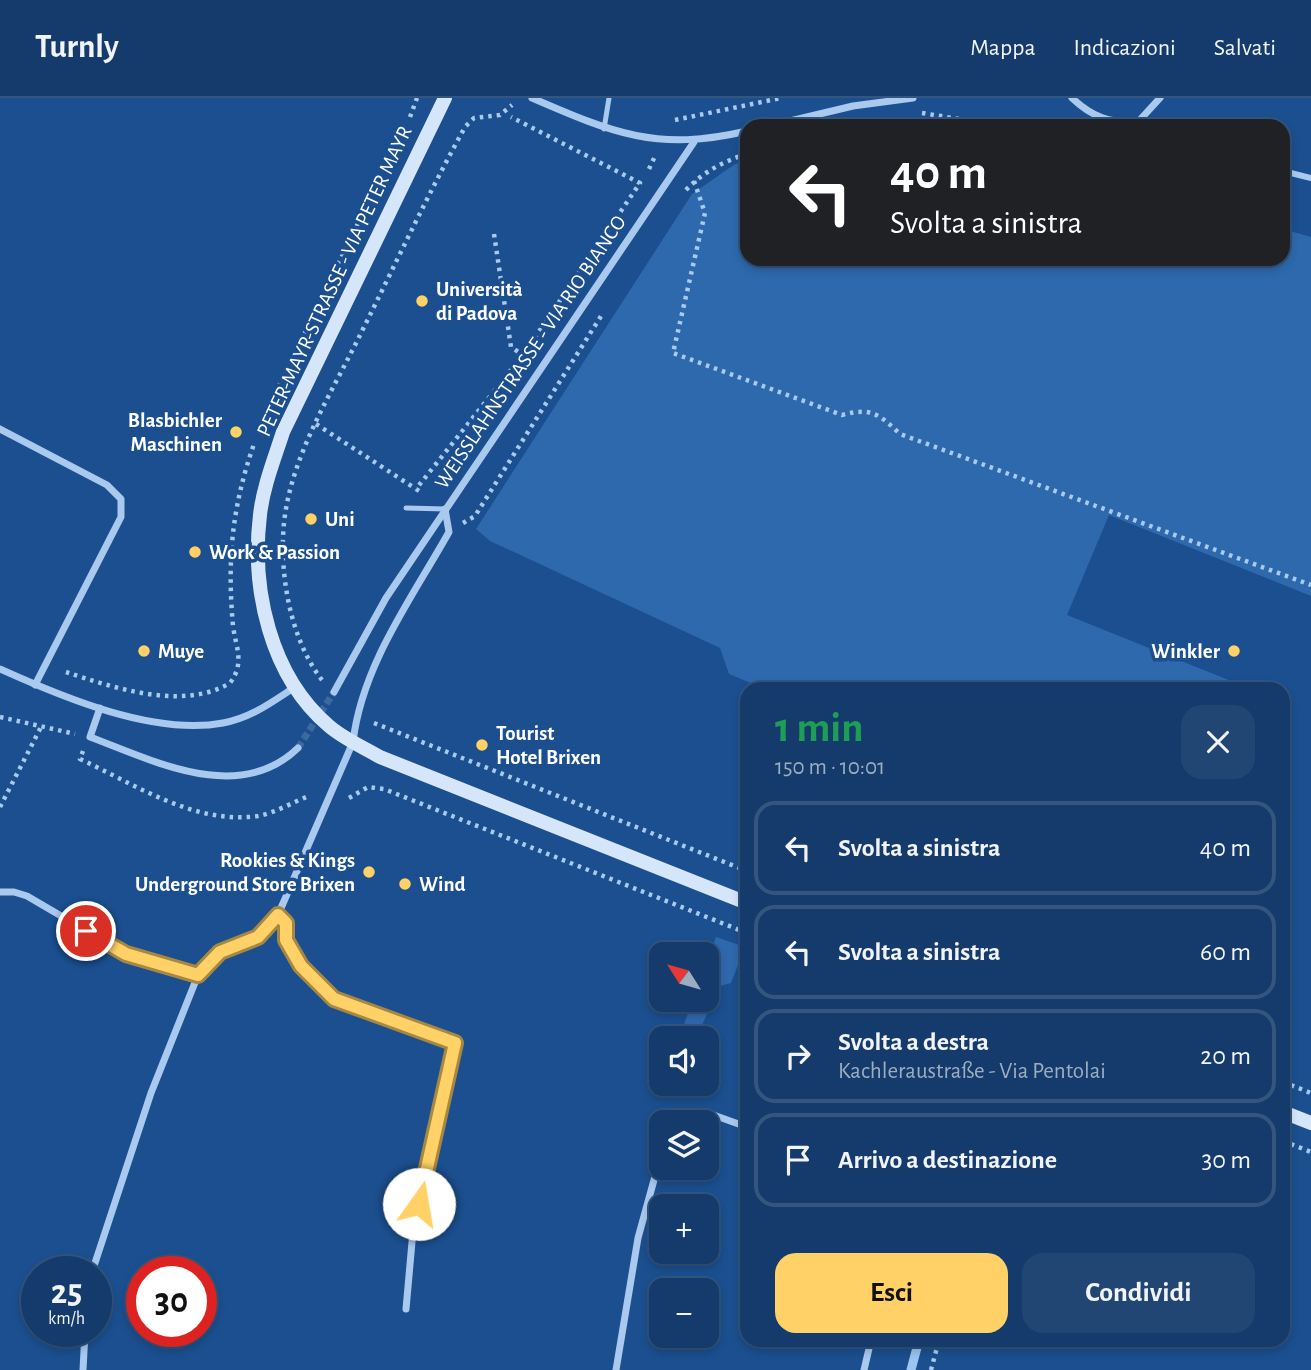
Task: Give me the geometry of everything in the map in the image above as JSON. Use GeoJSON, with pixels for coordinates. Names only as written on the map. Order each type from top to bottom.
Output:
{"type":"FeatureCollection","features":[{"type":"Feature","properties":{"kind":"main road","name":"PETER-MAYR-STRASSE - VIA PETER MAYR"},"geometry":{"type":"LineString","coordinates":[[445,98],[283,432],[268,478],[259,522],[258,571],[270,632],[281,662],[313,710],[353,742],[411,770],[740,900]]}},
{"type":"Feature","properties":{"kind":"main road"},"geometry":{"type":"LineString","coordinates":[[1290,1115],[1311,1123]]}},
{"type":"Feature","properties":{"kind":"street"},"geometry":{"type":"LineString","coordinates":[[532,98],[604,130],[631,137],[694,142],[740,132]]}},
{"type":"Feature","properties":{"kind":"street"},"geometry":{"type":"LineString","coordinates":[[798,119],[853,106],[913,98]]}},
{"type":"Feature","properties":{"kind":"street"},"geometry":{"type":"LineString","coordinates":[[1072,98],[1088,113],[1103,119]]}},
{"type":"Feature","properties":{"kind":"street"},"geometry":{"type":"LineString","coordinates":[[1144,119],[1160,98]]}},
{"type":"Feature","properties":{"kind":"street","name":"WEISSLAHNSTRASSE - VIA RIO BIANCO"},"geometry":{"type":"LineString","coordinates":[[449,532],[445,509],[694,142]]}},
{"type":"Feature","properties":{"kind":"street"},"geometry":{"type":"LineString","coordinates":[[1290,173],[1311,178]]}},
{"type":"Feature","properties":{"kind":"street"},"geometry":{"type":"LineString","coordinates":[[0,429],[107,485],[121,499],[121,517],[35,685]]}},
{"type":"Feature","properties":{"kind":"street"},"geometry":{"type":"LineString","coordinates":[[334,692],[386,598],[445,509]]}},
{"type":"Feature","properties":{"kind":"street"},"geometry":{"type":"LineString","coordinates":[[97,1256],[151,1093],[198,975],[220,952],[258,937],[278,915],[353,742],[356,714],[369,677],[449,532]]}},
{"type":"Feature","properties":{"kind":"street"},"geometry":{"type":"LineString","coordinates":[[0,669],[35,685],[100,708],[169,723],[224,723],[264,709],[295,686]]}},
{"type":"Feature","properties":{"kind":"street"},"geometry":{"type":"LineString","coordinates":[[100,708],[90,737],[174,768],[234,777],[264,771],[287,759],[298,748]]}},
{"type":"Feature","properties":{"kind":"street"},"geometry":{"type":"LineString","coordinates":[[0,892],[15,892],[27,896],[126,954],[198,975]]}},
{"type":"Feature","properties":{"kind":"street"},"geometry":{"type":"LineString","coordinates":[[278,915],[286,923],[286,940],[301,966],[334,999],[455,1043],[412,1231],[406,1308]]}},
{"type":"Feature","properties":{"kind":"street"},"geometry":{"type":"LineString","coordinates":[[719,1117],[740,1124]]}},
{"type":"Feature","properties":{"kind":"street"},"geometry":{"type":"LineString","coordinates":[[616,1370],[638,1238],[654,1180]]}},
{"type":"Feature","properties":{"kind":"street"},"geometry":{"type":"LineString","coordinates":[[83,1370],[84,1347]]}},
{"type":"Feature","properties":{"kind":"street"},"geometry":{"type":"LineString","coordinates":[[863,1370],[869,1347]]}},
{"type":"Feature","properties":{"kind":"lane"},"geometry":{"type":"LineString","coordinates":[[604,130],[609,98]]}},
{"type":"Feature","properties":{"kind":"lane"},"geometry":{"type":"LineString","coordinates":[[406,508],[445,509]]}},
{"type":"Feature","properties":{"kind":"path"},"geometry":{"type":"LineString","coordinates":[[665,122],[781,98]]}},
{"type":"Feature","properties":{"kind":"path"},"geometry":{"type":"LineString","coordinates":[[909,114],[921,113],[958,119]]}},
{"type":"Feature","properties":{"kind":"path"},"geometry":{"type":"LineString","coordinates":[[416,489],[523,355],[640,183],[511,117]]}},
{"type":"Feature","properties":{"kind":"path"},"geometry":{"type":"LineString","coordinates":[[649,169],[656,154]]}},
{"type":"Feature","properties":{"kind":"path"},"geometry":{"type":"LineString","coordinates":[[679,197],[694,181],[730,159],[740,156]]}},
{"type":"Feature","properties":{"kind":"path"},"geometry":{"type":"LineString","coordinates":[[694,181],[705,213],[673,353],[842,415],[860,410],[880,415],[900,434],[1311,584]]}},
{"type":"Feature","properties":{"kind":"path"},"geometry":{"type":"LineString","coordinates":[[494,234],[511,347],[523,355]]}},
{"type":"Feature","properties":{"kind":"path"},"geometry":{"type":"LineString","coordinates":[[449,532],[475,516],[606,308]]}},
{"type":"Feature","properties":{"kind":"path"},"geometry":{"type":"LineString","coordinates":[[316,424],[445,509]]}},
{"type":"Feature","properties":{"kind":"path"},"geometry":{"type":"LineString","coordinates":[[0,717],[90,737],[80,759],[192,811],[225,818],[262,816],[309,796]]}},
{"type":"Feature","properties":{"kind":"path"},"geometry":{"type":"LineString","coordinates":[[0,807],[41,727]]}},
{"type":"Feature","properties":{"kind":"path"},"geometry":{"type":"LineString","coordinates":[[345,802],[359,790],[384,789],[740,930]]}},
{"type":"Feature","properties":{"kind":"path"},"geometry":{"type":"LineString","coordinates":[[1290,1085],[1311,1093]]}},
{"type":"Feature","properties":{"kind":"path"},"geometry":{"type":"LineString","coordinates":[[1290,1144],[1311,1152]]}},
{"type":"Feature","properties":{"kind":"path"},"geometry":{"type":"LineString","coordinates":[[931,1370],[937,1347]]}},
{"type":"Feature","properties":{"kind":"shaded area"},"geometry":{"type":"Polygon","coordinates":[[[740,163],[740,266],[1290,266],[1290,231],[1311,237],[1311,596],[1109,515],[1067,615],[1234,682],[748,682],[729,674],[720,648],[490,541],[476,529],[692,194],[740,163]]]}},
{"type":"Feature","properties":{"kind":"shaded area"},"geometry":{"type":"Polygon","coordinates":[[[716,937],[740,945],[740,960],[731,983],[719,988],[719,942],[714,942],[716,937]]]}},
{"type":"Feature","properties":{"kind":"shaded area"},"geometry":{"type":"Polygon","coordinates":[[[688,1012],[708,1012],[702,1026],[683,1026],[688,1012]]]}},
{"type":"Feature","properties":{"kind":"waterway"},"geometry":{"type":"LineString","coordinates":[[911,1370],[917,1347]]}},
{"type":"Feature","properties":{"kind":"tunnel"},"geometry":{"type":"LineString","coordinates":[[298,748],[334,692]]}},
{"type":"Feature","properties":{"kind":"place","name":"Università di Padova"},"geometry":{"type":"Point","coordinates":[422,301]}},
{"type":"Feature","properties":{"kind":"place","name":"Blasbichler Maschinen"},"geometry":{"type":"Point","coordinates":[236,432]}},
{"type":"Feature","properties":{"kind":"place","name":"Uni"},"geometry":{"type":"Point","coordinates":[311,519]}},
{"type":"Feature","properties":{"kind":"place","name":"Work & Passion"},"geometry":{"type":"Point","coordinates":[195,552]}},
{"type":"Feature","properties":{"kind":"place","name":"Muye"},"geometry":{"type":"Point","coordinates":[144,651]}},
{"type":"Feature","properties":{"kind":"place","name":"Winkler"},"geometry":{"type":"Point","coordinates":[1234,651]}},
{"type":"Feature","properties":{"kind":"place","name":"Tourist Hotel Brixen"},"geometry":{"type":"Point","coordinates":[482,745]}},
{"type":"Feature","properties":{"kind":"place","name":"Rookies & Kings Underground Store Brixen"},"geometry":{"type":"Point","coordinates":[369,872]}},
{"type":"Feature","properties":{"kind":"place","name":"Wind"},"geometry":{"type":"Point","coordinates":[405,884]}},
{"type":"Feature","properties":{"kind":"route"},"geometry":{"type":"LineString","coordinates":[[86,931],[126,954],[198,975],[220,952],[258,937],[278,915],[286,923],[286,940],[301,966],[334,999],[455,1043],[419,1204]]}}]}
